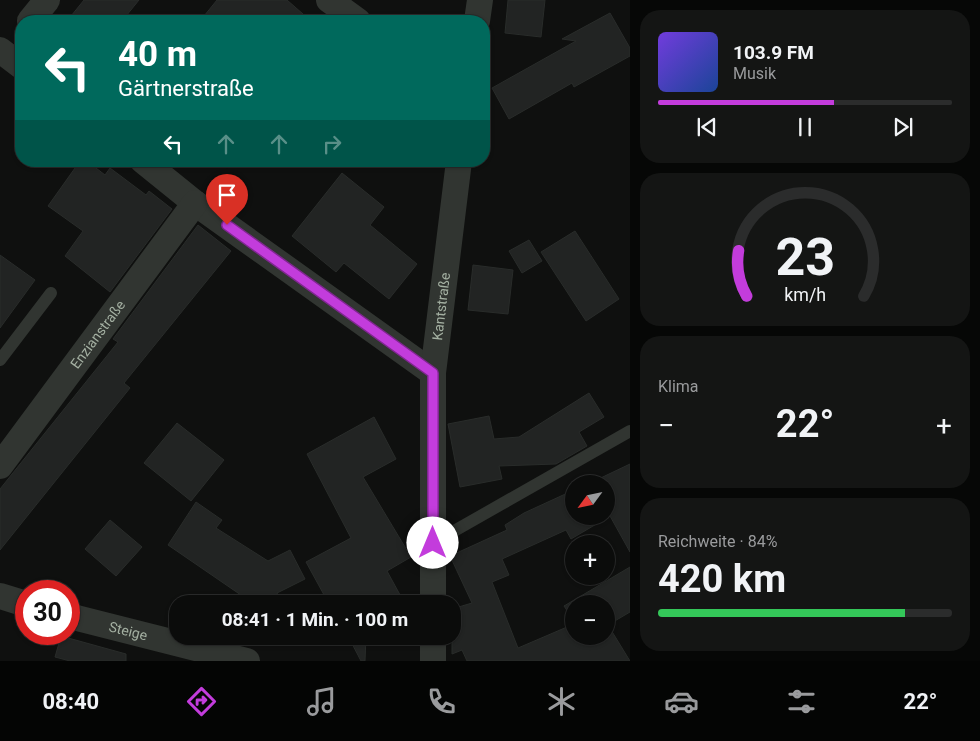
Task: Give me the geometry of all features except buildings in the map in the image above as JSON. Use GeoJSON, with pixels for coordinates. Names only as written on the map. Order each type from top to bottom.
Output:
{"type":"FeatureCollection","features":[{"type":"Feature","properties":{"kind":"street"},"geometry":{"type":"LineString","coordinates":[[35,15],[47,0]]}},
{"type":"Feature","properties":{"kind":"street"},"geometry":{"type":"LineString","coordinates":[[328,0],[349,15]]}},
{"type":"Feature","properties":{"kind":"street"},"geometry":{"type":"LineString","coordinates":[[478,15],[480,0]]}},
{"type":"Feature","properties":{"kind":"street"},"geometry":{"type":"LineString","coordinates":[[9,56],[15,44]]}},
{"type":"Feature","properties":{"kind":"street"},"geometry":{"type":"LineString","coordinates":[[150,167],[195,203],[433,373]]}},
{"type":"Feature","properties":{"kind":"street","name":"Kantstraße"},"geometry":{"type":"LineString","coordinates":[[433,595],[433,373],[458,167]]}},
{"type":"Feature","properties":{"kind":"street","name":"Enzianstraße"},"geometry":{"type":"LineString","coordinates":[[0,466],[195,203]]}},
{"type":"Feature","properties":{"kind":"street"},"geometry":{"type":"LineString","coordinates":[[0,596],[15,601]]}},
{"type":"Feature","properties":{"kind":"street","name":"Steige"},"geometry":{"type":"LineString","coordinates":[[80,619],[247,661]]}},
{"type":"Feature","properties":{"kind":"street"},"geometry":{"type":"LineString","coordinates":[[432,661],[433,645]]}},
{"type":"Feature","properties":{"kind":"lane"},"geometry":{"type":"LineString","coordinates":[[0,360],[52,293]]}},
{"type":"Feature","properties":{"kind":"lane"},"geometry":{"type":"LineString","coordinates":[[433,543],[630,431]]}},
{"type":"Feature","properties":{"kind":"route"},"geometry":{"type":"LineString","coordinates":[[227,225],[433,373],[433,543]]}}]}
